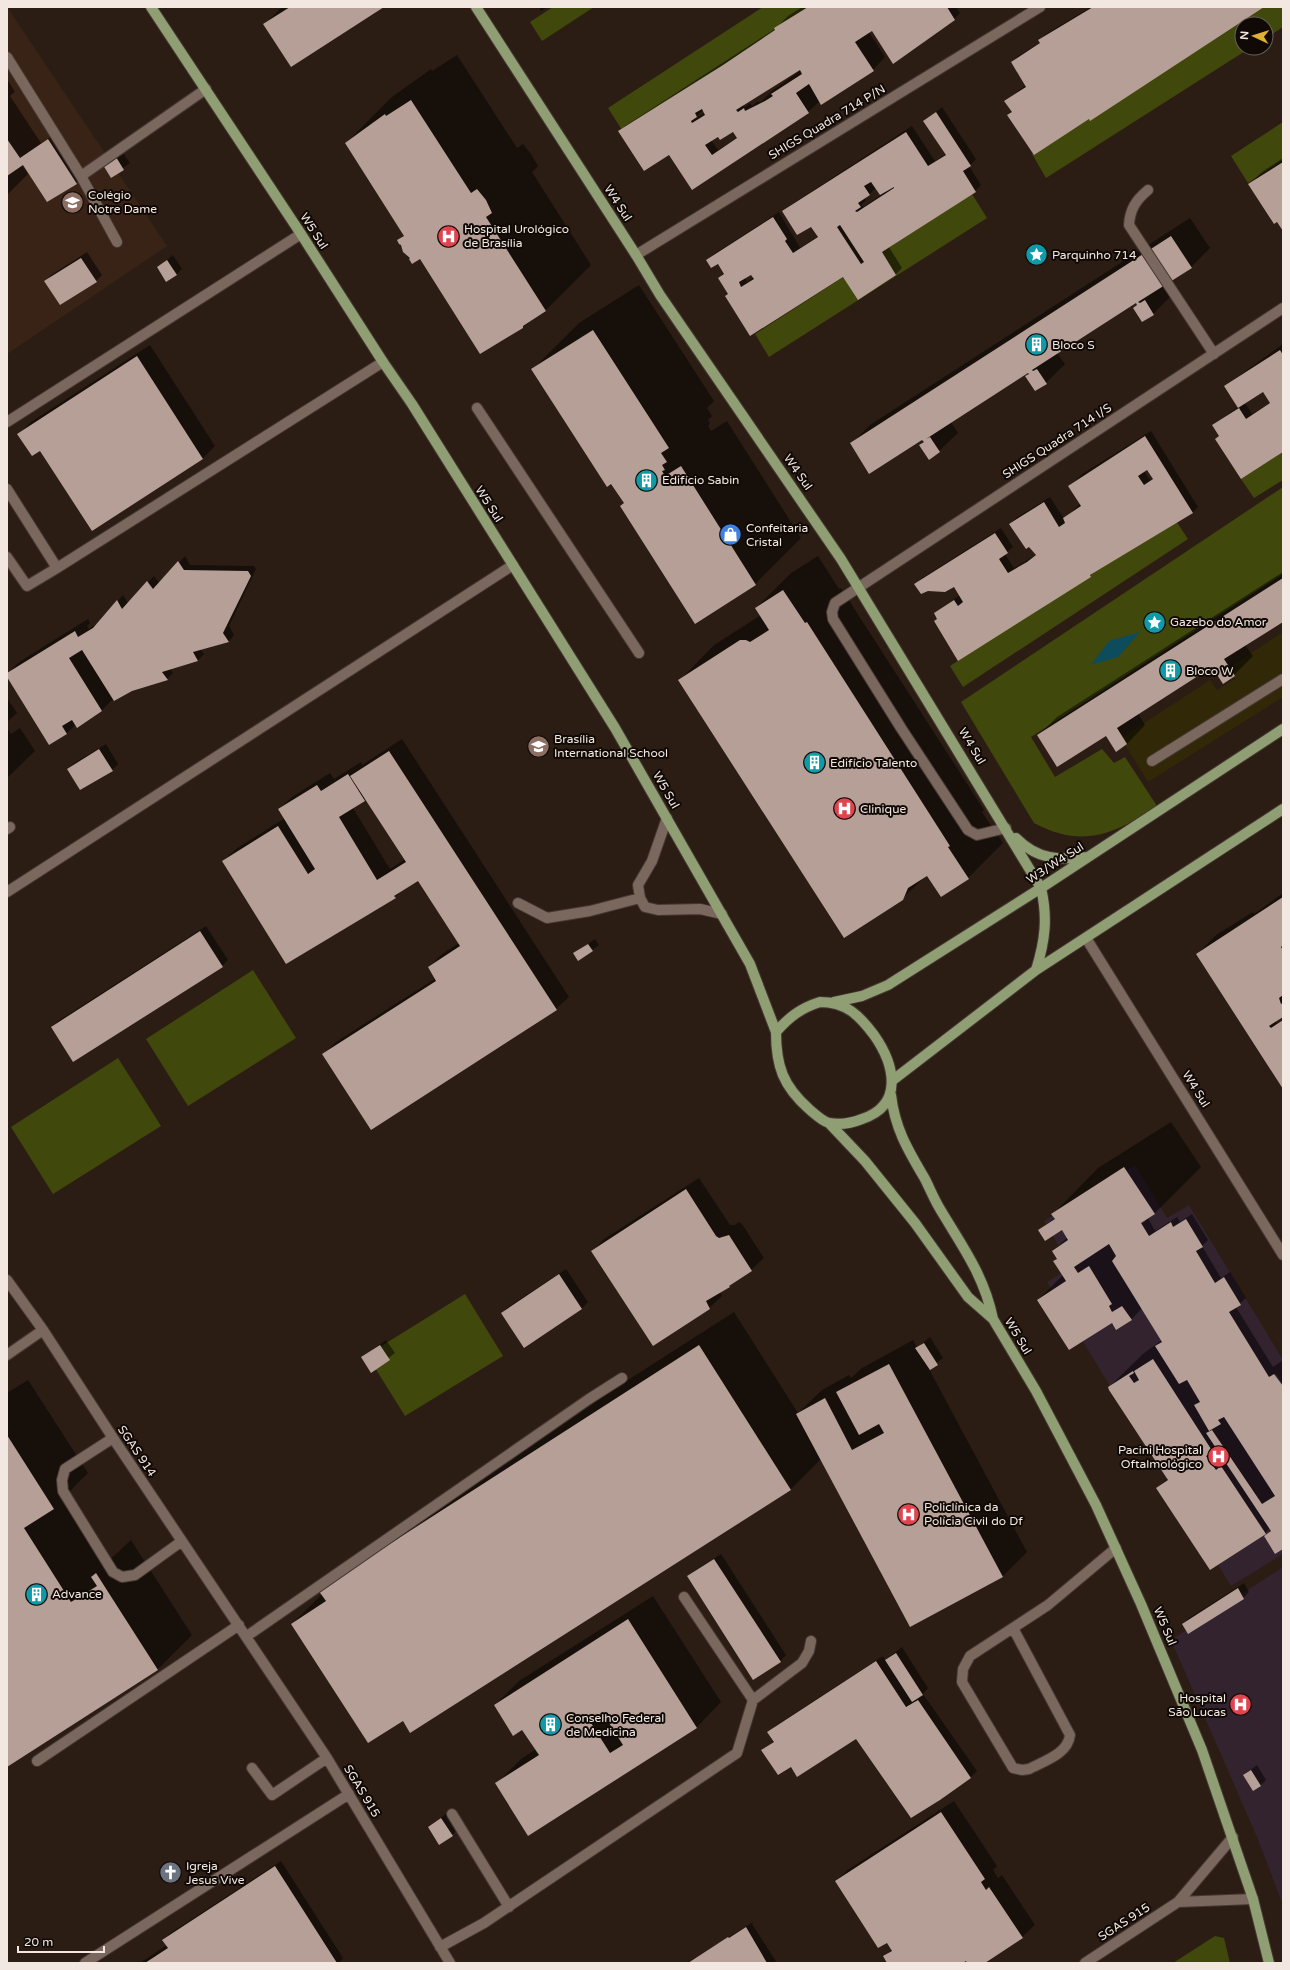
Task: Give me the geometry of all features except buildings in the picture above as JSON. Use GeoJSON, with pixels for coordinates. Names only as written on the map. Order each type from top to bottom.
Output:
{"type":"FeatureCollection","features":[{"type":"Feature","properties":{"kind":"main road","name":"W5 Sul"},"geometry":{"type":"LineString","coordinates":[[151,7],[412,404],[591,687],[750,964],[776,1032]]}},
{"type":"Feature","properties":{"kind":"main road","name":"W4 Sul"},"geometry":{"type":"LineString","coordinates":[[476,7],[636,255],[660,295],[859,587],[1041,888],[1046,908],[1044,946],[1036,970]]}},
{"type":"Feature","properties":{"kind":"main road","name":"W3/W4 Sul"},"geometry":{"type":"LineString","coordinates":[[834,1002],[862,996],[888,985],[1041,888],[1283,729]]}},
{"type":"Feature","properties":{"kind":"main road"},"geometry":{"type":"LineString","coordinates":[[893,1080],[1036,970],[1283,809]]}},
{"type":"Feature","properties":{"kind":"main road"},"geometry":{"type":"LineString","coordinates":[[1006,828],[1026,848],[1045,856],[1065,859],[1090,856]]}},
{"type":"Feature","properties":{"kind":"main road"},"geometry":{"type":"LineString","coordinates":[[820,1002],[834,1002],[851,1010],[865,1024],[878,1041],[887,1059],[893,1080],[891,1095],[881,1110],[866,1118],[851,1123],[829,1122],[816,1115],[799,1100],[784,1078],[776,1056],[776,1032],[790,1017],[806,1006],[820,1002]]}},
{"type":"Feature","properties":{"kind":"main road","name":"W5 Sul"},"geometry":{"type":"LineString","coordinates":[[891,1095],[893,1116],[899,1131],[939,1207],[973,1263],[985,1289],[993,1318],[1036,1391],[1096,1505],[1141,1604],[1202,1750],[1253,1898],[1270,1963]]}},
{"type":"Feature","properties":{"kind":"main road","name":"W5 Sul"},"geometry":{"type":"LineString","coordinates":[[829,1122],[865,1161],[915,1223],[968,1297],[993,1318]]}},
{"type":"Feature","properties":{"kind":"street","name":"SHIGS Quadra 714 P/N"},"geometry":{"type":"LineString","coordinates":[[636,255],[1036,10]]}},
{"type":"Feature","properties":{"kind":"street"},"geometry":{"type":"LineString","coordinates":[[7,57],[81,176],[117,242]]}},
{"type":"Feature","properties":{"kind":"street"},"geometry":{"type":"LineString","coordinates":[[81,176],[206,89]]}},
{"type":"Feature","properties":{"kind":"street"},"geometry":{"type":"LineString","coordinates":[[1148,190],[1138,199],[1130,212],[1129,225],[1214,354]]}},
{"type":"Feature","properties":{"kind":"street"},"geometry":{"type":"LineString","coordinates":[[7,422],[301,234]]}},
{"type":"Feature","properties":{"kind":"street","name":"SHIGS Quadra 714 I/S"},"geometry":{"type":"LineString","coordinates":[[1006,828],[977,835],[968,830],[837,625],[832,612],[835,604],[1283,308]]}},
{"type":"Feature","properties":{"kind":"street"},"geometry":{"type":"LineString","coordinates":[[7,557],[27,586],[58,568],[383,362]]}},
{"type":"Feature","properties":{"kind":"street"},"geometry":{"type":"LineString","coordinates":[[477,408],[639,653]]}},
{"type":"Feature","properties":{"kind":"street"},"geometry":{"type":"LineString","coordinates":[[7,489],[58,568]]}},
{"type":"Feature","properties":{"kind":"street"},"geometry":{"type":"LineString","coordinates":[[7,892],[514,565]]}},
{"type":"Feature","properties":{"kind":"street"},"geometry":{"type":"LineString","coordinates":[[1152,761],[1283,679]]}},
{"type":"Feature","properties":{"kind":"street"},"geometry":{"type":"LineString","coordinates":[[667,818],[652,861],[638,885],[640,898],[645,907],[658,910],[700,909],[722,914]]}},
{"type":"Feature","properties":{"kind":"street"},"geometry":{"type":"LineString","coordinates":[[518,903],[547,918],[590,911],[640,898]]}},
{"type":"Feature","properties":{"kind":"street","name":"W4 Sul"},"geometry":{"type":"LineString","coordinates":[[1086,938],[1283,1254]]}},
{"type":"Feature","properties":{"kind":"street","name":"SGAS 914"},"geometry":{"type":"LineString","coordinates":[[7,1280],[43,1330],[113,1438],[247,1636]]}},
{"type":"Feature","properties":{"kind":"street"},"geometry":{"type":"LineString","coordinates":[[7,1355],[43,1330]]}},
{"type":"Feature","properties":{"kind":"street"},"geometry":{"type":"LineString","coordinates":[[247,1636],[589,1399],[622,1378]]}},
{"type":"Feature","properties":{"kind":"street"},"geometry":{"type":"LineString","coordinates":[[113,1438],[65,1469],[62,1480],[63,1491],[113,1572],[122,1576],[135,1575],[182,1541]]}},
{"type":"Feature","properties":{"kind":"street"},"geometry":{"type":"LineString","coordinates":[[1013,1628],[1070,1735],[1069,1744],[1065,1749],[1029,1769],[1022,1770],[1013,1768],[962,1682],[963,1669],[970,1656],[1048,1605],[1116,1548]]}},
{"type":"Feature","properties":{"kind":"street"},"geometry":{"type":"LineString","coordinates":[[684,1597],[753,1700]]}},
{"type":"Feature","properties":{"kind":"street"},"geometry":{"type":"LineString","coordinates":[[37,1761],[239,1625]]}},
{"type":"Feature","properties":{"kind":"street","name":"SGAS 915"},"geometry":{"type":"LineString","coordinates":[[247,1636],[327,1758],[450,1963]]}},
{"type":"Feature","properties":{"kind":"street"},"geometry":{"type":"LineString","coordinates":[[440,1947],[484,1923],[738,1753],[753,1700],[802,1663],[809,1651],[811,1641]]}},
{"type":"Feature","properties":{"kind":"street"},"geometry":{"type":"LineString","coordinates":[[252,1768],[272,1796],[327,1758]]}},
{"type":"Feature","properties":{"kind":"street"},"geometry":{"type":"LineString","coordinates":[[85,1963],[349,1794]]}},
{"type":"Feature","properties":{"kind":"street"},"geometry":{"type":"LineString","coordinates":[[452,1814],[508,1907]]}},
{"type":"Feature","properties":{"kind":"street","name":"SGAS 915"},"geometry":{"type":"LineString","coordinates":[[1085,1963],[1178,1902],[1232,1837]]}},
{"type":"Feature","properties":{"kind":"street"},"geometry":{"type":"LineString","coordinates":[[1178,1902],[1253,1898]]}},
{"type":"Feature","properties":{"kind":"shaded area","name":"Colégio Notre Dame"},"geometry":{"type":"Polygon","coordinates":[[[7,7],[167,246],[7,354],[7,7]]]}},
{"type":"Feature","properties":{"kind":"shaded area","name":"Pacini Hospital Oftalmológico"},"geometry":{"type":"Polygon","coordinates":[[[1135,1165],[1167,1218],[1189,1205],[1283,1360],[1283,1554],[1231,1586],[1047,1282],[1071,1267],[1044,1221],[1135,1165]]]}},
{"type":"Feature","properties":{"kind":"shaded area","name":"Hospital São Lucas"},"geometry":{"type":"Polygon","coordinates":[[[1283,1567],[1283,1905],[1257,1837],[1171,1640],[1283,1567]]]}},
{"type":"Feature","properties":{"kind":"green space"},"geometry":{"type":"Polygon","coordinates":[[[553,7],[594,7],[542,41],[530,22],[553,7]]]}},
{"type":"Feature","properties":{"kind":"green space"},"geometry":{"type":"Polygon","coordinates":[[[763,7],[812,7],[622,130],[608,108],[763,7]]]}},
{"type":"Feature","properties":{"kind":"green space"},"geometry":{"type":"Polygon","coordinates":[[[1263,7],[1283,7],[1283,27],[1274,33],[1274,16],[1249,16],[1263,7]]]}},
{"type":"Feature","properties":{"kind":"green space"},"geometry":{"type":"Polygon","coordinates":[[[1234,25],[1234,56],[1237,56],[1046,178],[1032,154],[1234,25]]]}},
{"type":"Feature","properties":{"kind":"green space"},"geometry":{"type":"Polygon","coordinates":[[[1283,122],[1283,160],[1248,183],[1231,156],[1283,122]]]}},
{"type":"Feature","properties":{"kind":"green space"},"geometry":{"type":"Polygon","coordinates":[[[972,194],[987,218],[769,357],[755,334],[972,194]]]}},
{"type":"Feature","properties":{"kind":"green space"},"geometry":{"type":"Polygon","coordinates":[[[1283,452],[1283,480],[1254,498],[1241,479],[1283,452]]]}},
{"type":"Feature","properties":{"kind":"green space"},"geometry":{"type":"Polygon","coordinates":[[[1283,487],[1283,574],[1031,737],[1055,777],[1102,749],[1114,763],[1125,757],[1157,806],[1142,816],[1113,831],[1098,835],[1068,835],[1052,831],[1034,823],[961,702],[1283,487]]]}},
{"type":"Feature","properties":{"kind":"green space"},"geometry":{"type":"Polygon","coordinates":[[[1174,518],[1188,539],[963,687],[950,666],[1174,518]]]}},
{"type":"Feature","properties":{"kind":"green space"},"geometry":{"type":"Polygon","coordinates":[[[253,970],[296,1038],[188,1106],[146,1039],[253,970]]]}},
{"type":"Feature","properties":{"kind":"green space"},"geometry":{"type":"Polygon","coordinates":[[[118,1058],[161,1126],[53,1194],[11,1127],[118,1058]]]}},
{"type":"Feature","properties":{"kind":"green space"},"geometry":{"type":"Polygon","coordinates":[[[465,1294],[503,1356],[405,1416],[367,1355],[465,1294]]]}},
{"type":"Feature","properties":{"kind":"green space"},"geometry":{"type":"Polygon","coordinates":[[[1215,1936],[1224,1938],[1230,1963],[1173,1963],[1215,1936]]]}},
{"type":"Feature","properties":{"kind":"sand"},"geometry":{"type":"Polygon","coordinates":[[[1283,632],[1283,697],[1148,782],[1121,738],[1210,680],[1217,690],[1235,679],[1227,669],[1283,632]]]}},
{"type":"Feature","properties":{"kind":"water"},"geometry":{"type":"Polygon","coordinates":[[[1140,632],[1118,657],[1091,665],[1109,641],[1140,632]]]}},
{"type":"Feature","properties":{"kind":"place","name":"Colégio Notre Dame"},"geometry":{"type":"Point","coordinates":[72,202]}},
{"type":"Feature","properties":{"kind":"place","name":"Hospital Urológico de Brasília"},"geometry":{"type":"Point","coordinates":[449,236]}},
{"type":"Feature","properties":{"kind":"place","name":"Parquinho 714"},"geometry":{"type":"Point","coordinates":[1036,255]}},
{"type":"Feature","properties":{"kind":"place","name":"Bloco S"},"geometry":{"type":"Point","coordinates":[1036,345]}},
{"type":"Feature","properties":{"kind":"place","name":"Edifício Sabin"},"geometry":{"type":"Point","coordinates":[646,480]}},
{"type":"Feature","properties":{"kind":"place","name":"Confeitaria Cristal"},"geometry":{"type":"Point","coordinates":[731,535]}},
{"type":"Feature","properties":{"kind":"place","name":"Gazebo do Amor"},"geometry":{"type":"Point","coordinates":[1154,622]}},
{"type":"Feature","properties":{"kind":"place","name":"Bloco W"},"geometry":{"type":"Point","coordinates":[1171,671]}},
{"type":"Feature","properties":{"kind":"place","name":"Brasília International School"},"geometry":{"type":"Point","coordinates":[539,746]}},
{"type":"Feature","properties":{"kind":"place","name":"Edifício Talento"},"geometry":{"type":"Point","coordinates":[814,763]}},
{"type":"Feature","properties":{"kind":"place","name":"Clinique"},"geometry":{"type":"Point","coordinates":[844,809]}},
{"type":"Feature","properties":{"kind":"place","name":"Pacini Hospital Oftalmológico"},"geometry":{"type":"Point","coordinates":[1218,1457]}},
{"type":"Feature","properties":{"kind":"place","name":"Policlínica da Polícia Civil do Df"},"geometry":{"type":"Point","coordinates":[909,1514]}},
{"type":"Feature","properties":{"kind":"place","name":"Advance"},"geometry":{"type":"Point","coordinates":[36,1594]}},
{"type":"Feature","properties":{"kind":"place","name":"Hospital São Lucas"},"geometry":{"type":"Point","coordinates":[1241,1705]}},
{"type":"Feature","properties":{"kind":"place","name":"Conselho Federal de Medicina"},"geometry":{"type":"Point","coordinates":[550,1725]}},
{"type":"Feature","properties":{"kind":"place","name":"Igreja Jesus Vive"},"geometry":{"type":"Point","coordinates":[171,1873]}}]}
